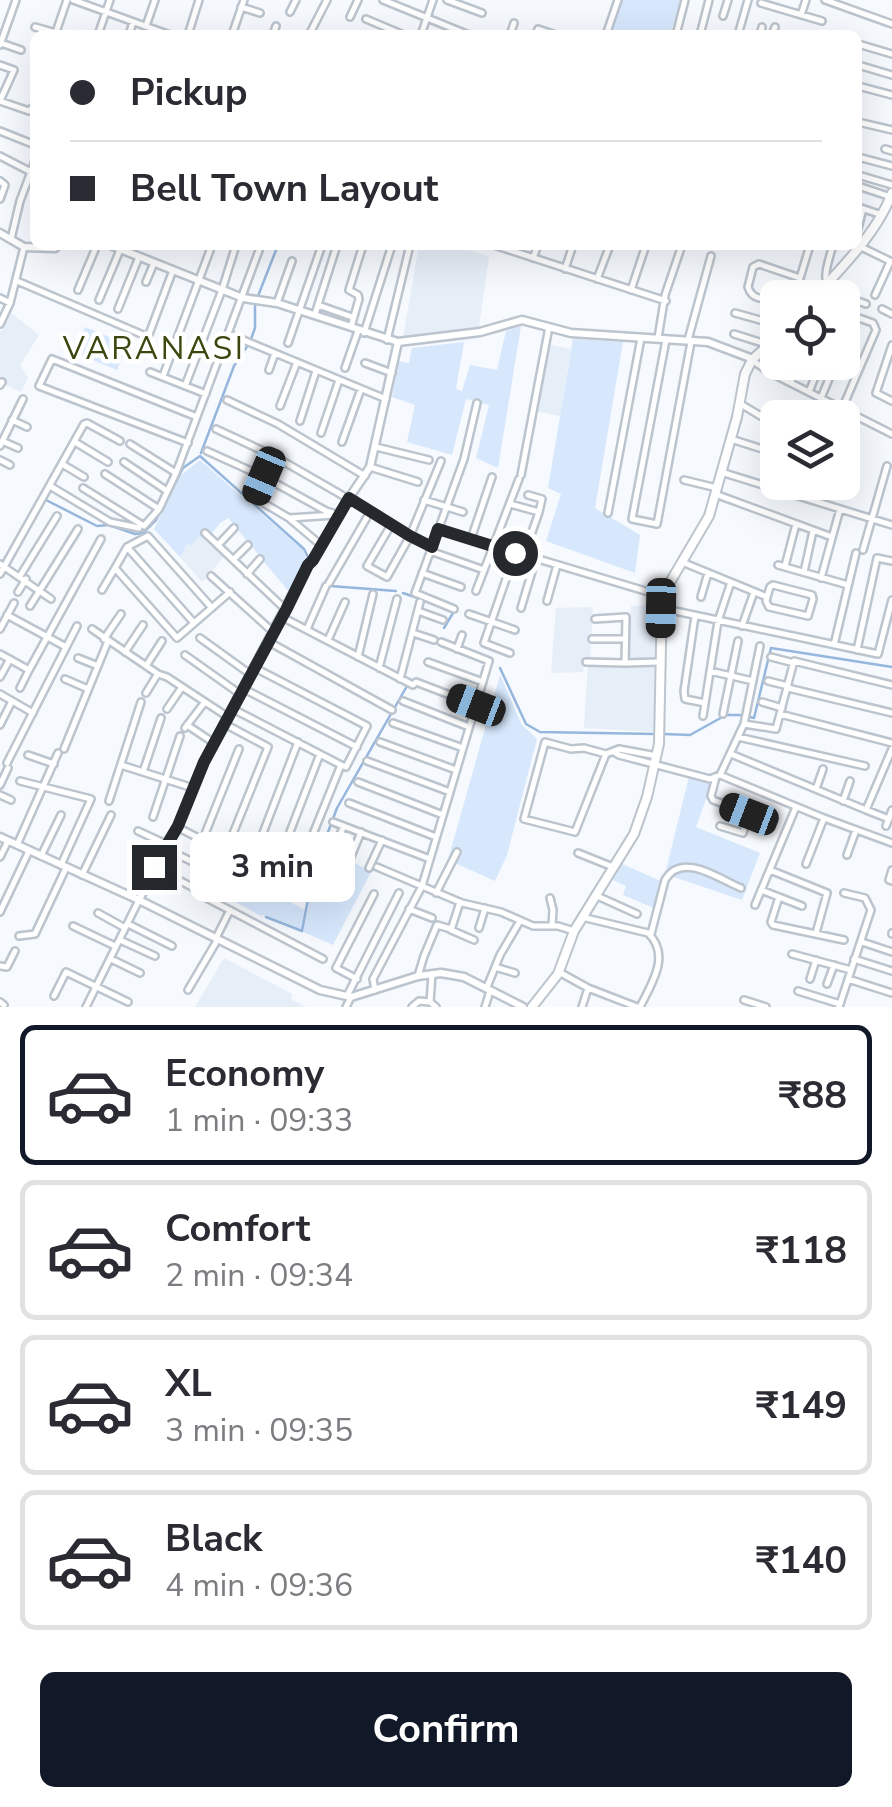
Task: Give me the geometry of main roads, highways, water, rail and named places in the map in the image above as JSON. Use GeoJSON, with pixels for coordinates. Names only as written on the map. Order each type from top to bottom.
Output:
{"type":"FeatureCollection","features":[{"type":"Feature","properties":{"kind":"main road"},"geometry":{"type":"LineString","coordinates":[[862,240],[882,215],[891,195]]}},
{"type":"Feature","properties":{"kind":"main road"},"geometry":{"type":"LineString","coordinates":[[829,280],[854,250]]}},
{"type":"Feature","properties":{"kind":"main road"},"geometry":{"type":"LineString","coordinates":[[532,1007],[559,972],[574,930],[634,834],[648,796],[657,760],[661,705],[662,596],[709,516],[745,374],[760,353]]}},
{"type":"Feature","properties":{"kind":"waterway"},"geometry":{"type":"LineString","coordinates":[[258,296],[276,250]]}},
{"type":"Feature","properties":{"kind":"waterway"},"geometry":{"type":"LineString","coordinates":[[251,339],[255,306]]}},
{"type":"Feature","properties":{"kind":"waterway"},"geometry":{"type":"LineString","coordinates":[[201,453],[234,366],[248,345]]}},
{"type":"Feature","properties":{"kind":"waterway"},"geometry":{"type":"LineString","coordinates":[[46,500],[97,526],[143,533],[156,520],[183,468],[200,456],[304,549],[309,559]]}},
{"type":"Feature","properties":{"kind":"waterway"},"geometry":{"type":"LineString","coordinates":[[330,586],[396,591]]}},
{"type":"Feature","properties":{"kind":"waterway"},"geometry":{"type":"LineString","coordinates":[[403,593],[435,604]]}},
{"type":"Feature","properties":{"kind":"waterway"},"geometry":{"type":"LineString","coordinates":[[444,628],[453,613]]}},
{"type":"Feature","properties":{"kind":"waterway"},"geometry":{"type":"LineString","coordinates":[[664,734],[690,735],[726,715],[754,718],[771,648],[892,667]]}},
{"type":"Feature","properties":{"kind":"waterway"},"geometry":{"type":"LineString","coordinates":[[500,668],[526,724],[540,732],[655,734]]}},
{"type":"Feature","properties":{"kind":"waterway"},"geometry":{"type":"LineString","coordinates":[[266,917],[302,931],[313,872],[337,808],[407,686]]}},
{"type":"Feature","properties":{"kind":"district","name":"VARANASI"},"geometry":{"type":"Point","coordinates":[154,348]}}]}
